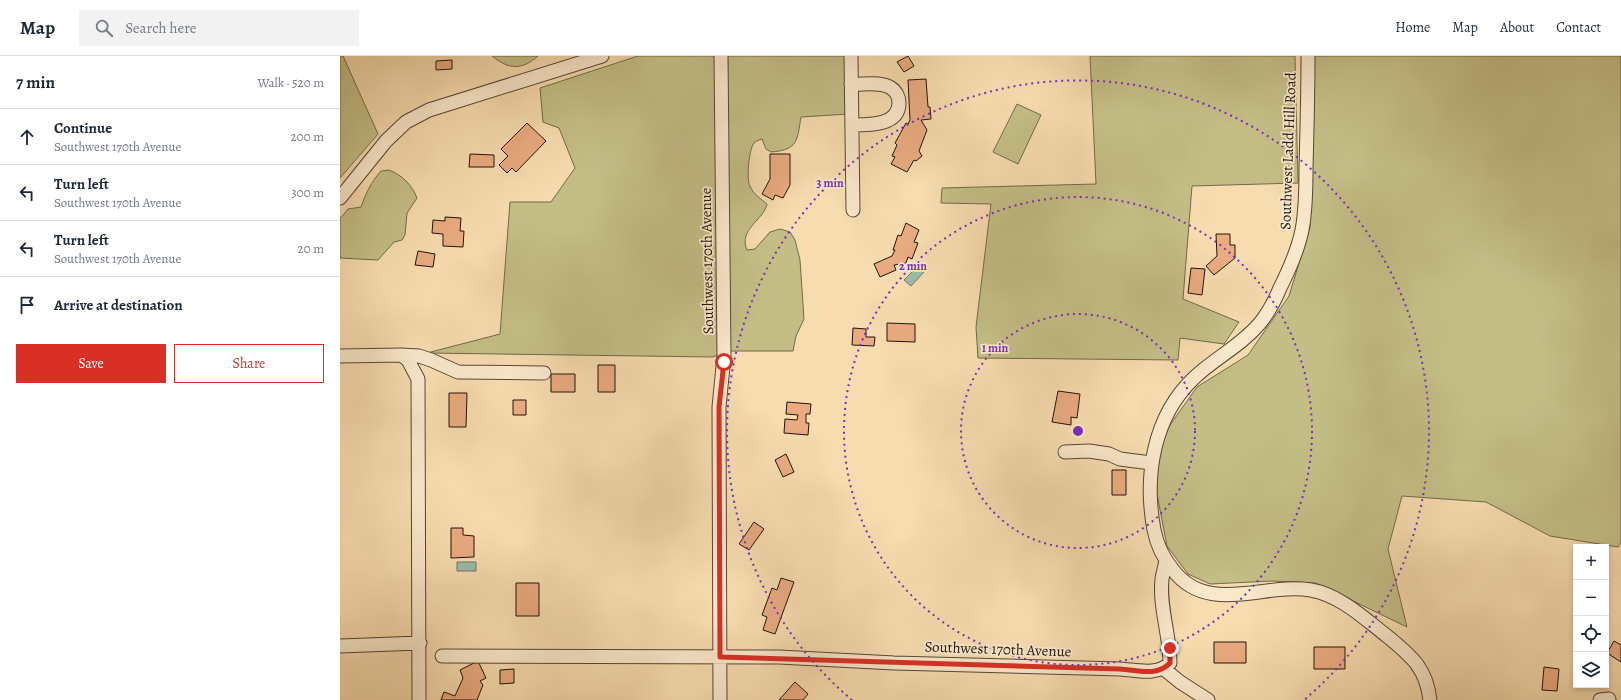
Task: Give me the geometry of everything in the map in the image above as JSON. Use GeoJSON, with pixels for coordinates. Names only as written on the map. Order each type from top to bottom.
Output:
{"type":"FeatureCollection","features":[{"type":"Feature","properties":{"kind":"street"},"geometry":{"type":"LineString","coordinates":[[340,198],[386,141],[406,122],[429,110],[602,56]]}},
{"type":"Feature","properties":{"kind":"street","name":"Southwest 170th Avenue"},"geometry":{"type":"LineString","coordinates":[[720,700],[719,407],[724,356],[721,56]]}},
{"type":"Feature","properties":{"kind":"street"},"geometry":{"type":"LineString","coordinates":[[851,56],[853,210]]}},
{"type":"Feature","properties":{"kind":"street","name":"Southwest Ladd Hill Road"},"geometry":{"type":"LineString","coordinates":[[1308,56],[1304,211],[1299,244],[1277,294],[1261,322],[1245,338],[1195,377],[1179,395],[1166,416],[1160,430],[1151,463],[1150,493],[1154,529],[1159,548],[1166,560],[1184,582],[1201,592],[1229,594],[1285,589],[1304,589],[1322,592],[1333,598],[1366,620],[1414,659],[1426,679],[1430,700]]}},
{"type":"Feature","properties":{"kind":"street"},"geometry":{"type":"LineString","coordinates":[[851,84],[883,85],[891,88],[897,94],[900,101],[899,109],[891,118],[880,123],[852,125]]}},
{"type":"Feature","properties":{"kind":"street"},"geometry":{"type":"LineString","coordinates":[[340,356],[419,356],[458,372],[544,373]]}},
{"type":"Feature","properties":{"kind":"street"},"geometry":{"type":"LineString","coordinates":[[401,356],[408,360],[418,378],[419,700]]}},
{"type":"Feature","properties":{"kind":"street"},"geometry":{"type":"LineString","coordinates":[[1065,452],[1088,451],[1109,454],[1120,459],[1151,463]]}},
{"type":"Feature","properties":{"kind":"street"},"geometry":{"type":"LineString","coordinates":[[1166,560],[1162,585],[1170,663],[1164,669],[1180,682],[1208,700]]}},
{"type":"Feature","properties":{"kind":"street"},"geometry":{"type":"LineString","coordinates":[[340,646],[420,643]]}},
{"type":"Feature","properties":{"kind":"street"},"geometry":{"type":"LineString","coordinates":[[442,656],[720,657]]}},
{"type":"Feature","properties":{"kind":"street","name":"Southwest 170th Avenue"},"geometry":{"type":"LineString","coordinates":[[720,657],[1120,669],[1155,672],[1164,669]]}},
{"type":"Feature","properties":{"kind":"shaded area"},"geometry":{"type":"Polygon","coordinates":[[[340,56],[343,56],[378,134],[340,178],[340,56]]]}},
{"type":"Feature","properties":{"kind":"shaded area"},"geometry":{"type":"Polygon","coordinates":[[[492,56],[538,56],[532,61],[521,66],[510,66],[498,61],[492,56]]]}},
{"type":"Feature","properties":{"kind":"shaded area"},"geometry":{"type":"Polygon","coordinates":[[[638,56],[716,56],[720,354],[713,357],[427,353],[500,334],[510,202],[551,202],[575,168],[559,128],[543,122],[540,88],[638,56]]]}},
{"type":"Feature","properties":{"kind":"shaded area"},"geometry":{"type":"Polygon","coordinates":[[[727,56],[848,56],[848,114],[801,117],[795,143],[787,149],[771,152],[766,149],[762,139],[754,143],[749,157],[748,177],[751,189],[767,204],[765,210],[752,225],[746,236],[745,243],[747,250],[755,249],[770,232],[780,229],[790,232],[795,240],[800,260],[804,319],[796,336],[793,351],[727,351],[727,56]]]}},
{"type":"Feature","properties":{"kind":"shaded area"},"geometry":{"type":"Polygon","coordinates":[[[1090,56],[1295,56],[1298,183],[1192,186],[1183,299],[1239,322],[1224,344],[1180,338],[1178,360],[978,358],[976,327],[991,204],[941,203],[942,188],[1096,184],[1090,56]]]}},
{"type":"Feature","properties":{"kind":"shaded area"},"geometry":{"type":"Polygon","coordinates":[[[1313,56],[1621,56],[1621,543],[1618,547],[1609,546],[1609,544],[1599,544],[1550,536],[1486,502],[1402,496],[1388,549],[1407,627],[1316,583],[1272,581],[1210,584],[1188,574],[1167,546],[1157,494],[1155,458],[1170,425],[1197,387],[1248,355],[1289,296],[1310,227],[1313,56]]]}},
{"type":"Feature","properties":{"kind":"shaded area"},"geometry":{"type":"Polygon","coordinates":[[[1017,104],[1041,115],[1018,164],[993,152],[1017,104]]]}},
{"type":"Feature","properties":{"kind":"shaded area"},"geometry":{"type":"Polygon","coordinates":[[[389,170],[406,181],[417,198],[407,213],[405,235],[402,240],[394,242],[378,260],[340,258],[340,219],[348,209],[361,207],[369,188],[377,175],[381,171],[389,170]]]}},
{"type":"Feature","properties":{"kind":"shaded area"},"geometry":{"type":"Polygon","coordinates":[[[918,266],[924,272],[911,286],[904,280],[918,266]]]}},
{"type":"Feature","properties":{"kind":"shaded area"},"geometry":{"type":"Polygon","coordinates":[[[457,562],[476,562],[476,571],[457,571],[457,562]]]}},
{"type":"Feature","properties":{"kind":"building"},"geometry":{"type":"Polygon","coordinates":[[[908,56],[914,66],[904,72],[897,62],[908,56]]]}},
{"type":"Feature","properties":{"kind":"building"},"geometry":{"type":"Polygon","coordinates":[[[452,60],[452,69],[436,70],[436,61],[452,60]]]}},
{"type":"Feature","properties":{"kind":"building"},"geometry":{"type":"Polygon","coordinates":[[[926,79],[928,107],[930,107],[931,119],[921,120],[927,130],[919,151],[922,156],[916,161],[914,160],[907,172],[891,164],[895,157],[892,156],[897,145],[895,143],[906,123],[908,124],[910,120],[908,80],[926,79]]]}},
{"type":"Feature","properties":{"kind":"building"},"geometry":{"type":"Polygon","coordinates":[[[527,123],[546,141],[516,172],[512,168],[507,173],[499,165],[508,156],[501,149],[527,123]]]}},
{"type":"Feature","properties":{"kind":"building"},"geometry":{"type":"Polygon","coordinates":[[[470,154],[494,155],[494,167],[469,167],[470,154]]]}},
{"type":"Feature","properties":{"kind":"building"},"geometry":{"type":"Polygon","coordinates":[[[770,154],[790,154],[790,185],[783,198],[775,195],[773,200],[762,194],[770,179],[770,154]]]}},
{"type":"Feature","properties":{"kind":"building"},"geometry":{"type":"Polygon","coordinates":[[[445,217],[461,218],[460,231],[464,231],[463,247],[443,246],[443,234],[432,233],[433,220],[445,221],[445,217]]]}},
{"type":"Feature","properties":{"kind":"building"},"geometry":{"type":"Polygon","coordinates":[[[906,223],[919,230],[914,242],[918,243],[912,259],[908,257],[906,263],[894,265],[896,270],[880,277],[874,264],[892,256],[895,250],[893,250],[898,235],[901,236],[906,223]]]}},
{"type":"Feature","properties":{"kind":"building"},"geometry":{"type":"Polygon","coordinates":[[[1216,234],[1230,234],[1230,245],[1235,245],[1235,258],[1214,275],[1206,266],[1217,256],[1216,234]]]}},
{"type":"Feature","properties":{"kind":"building"},"geometry":{"type":"Polygon","coordinates":[[[418,251],[435,254],[433,267],[415,265],[418,251]]]}},
{"type":"Feature","properties":{"kind":"building"},"geometry":{"type":"Polygon","coordinates":[[[1191,268],[1205,269],[1202,295],[1188,293],[1191,268]]]}},
{"type":"Feature","properties":{"kind":"building"},"geometry":{"type":"Polygon","coordinates":[[[887,323],[915,324],[915,342],[887,341],[887,323]]]}},
{"type":"Feature","properties":{"kind":"building"},"geometry":{"type":"Polygon","coordinates":[[[853,328],[866,329],[866,337],[875,337],[874,346],[852,345],[853,328]]]}},
{"type":"Feature","properties":{"kind":"building"},"geometry":{"type":"Polygon","coordinates":[[[598,365],[615,365],[615,392],[598,392],[598,365]]]}},
{"type":"Feature","properties":{"kind":"building"},"geometry":{"type":"Polygon","coordinates":[[[551,374],[575,374],[575,392],[551,392],[551,374]]]}},
{"type":"Feature","properties":{"kind":"building"},"geometry":{"type":"Polygon","coordinates":[[[1058,391],[1080,394],[1077,418],[1071,417],[1071,425],[1052,422],[1058,391]]]}},
{"type":"Feature","properties":{"kind":"building"},"geometry":{"type":"Polygon","coordinates":[[[449,393],[467,393],[466,427],[449,427],[449,393]]]}},
{"type":"Feature","properties":{"kind":"building"},"geometry":{"type":"Polygon","coordinates":[[[513,400],[526,400],[526,415],[513,415],[513,400]]]}},
{"type":"Feature","properties":{"kind":"building"},"geometry":{"type":"Polygon","coordinates":[[[787,402],[811,404],[810,414],[806,414],[806,423],[809,423],[808,435],[784,433],[785,419],[797,420],[798,415],[786,414],[787,402]]]}},
{"type":"Feature","properties":{"kind":"building"},"geometry":{"type":"Polygon","coordinates":[[[786,454],[794,472],[783,477],[775,460],[786,454]]]}},
{"type":"Feature","properties":{"kind":"building"},"geometry":{"type":"Polygon","coordinates":[[[1112,470],[1126,470],[1126,495],[1112,495],[1112,470]]]}},
{"type":"Feature","properties":{"kind":"building"},"geometry":{"type":"Polygon","coordinates":[[[754,522],[764,529],[749,550],[739,544],[754,522]]]}},
{"type":"Feature","properties":{"kind":"building"},"geometry":{"type":"Polygon","coordinates":[[[451,528],[463,528],[463,535],[474,536],[474,557],[451,558],[451,528]]]}},
{"type":"Feature","properties":{"kind":"building"},"geometry":{"type":"Polygon","coordinates":[[[781,578],[794,582],[775,634],[763,630],[767,617],[762,615],[772,588],[777,590],[781,578]]]}},
{"type":"Feature","properties":{"kind":"building"},"geometry":{"type":"Polygon","coordinates":[[[516,583],[539,583],[539,616],[516,616],[516,583]]]}},
{"type":"Feature","properties":{"kind":"building"},"geometry":{"type":"Polygon","coordinates":[[[1614,641],[1621,645],[1621,662],[1609,654],[1609,650],[1614,641]]]}},
{"type":"Feature","properties":{"kind":"building"},"geometry":{"type":"Polygon","coordinates":[[[1214,642],[1246,642],[1246,663],[1214,663],[1214,642]]]}},
{"type":"Feature","properties":{"kind":"building"},"geometry":{"type":"Polygon","coordinates":[[[1314,647],[1345,647],[1345,669],[1314,669],[1314,647]]]}},
{"type":"Feature","properties":{"kind":"building"},"geometry":{"type":"Polygon","coordinates":[[[478,661],[486,678],[480,681],[483,685],[477,700],[441,700],[444,692],[455,696],[463,678],[460,670],[478,661]]]}},
{"type":"Feature","properties":{"kind":"building"},"geometry":{"type":"Polygon","coordinates":[[[1544,667],[1559,669],[1557,691],[1542,690],[1544,667]]]}},
{"type":"Feature","properties":{"kind":"building"},"geometry":{"type":"Polygon","coordinates":[[[514,669],[514,683],[500,684],[500,670],[514,669]]]}},
{"type":"Feature","properties":{"kind":"building"},"geometry":{"type":"Polygon","coordinates":[[[795,682],[808,694],[803,700],[779,700],[795,682]]]}},
{"type":"Feature","properties":{"kind":"route"},"geometry":{"type":"LineString","coordinates":[[724,362],[719,407],[720,657],[779,657],[894,663],[1120,669],[1155,672],[1164,669],[1170,663],[1170,648]]}}]}
